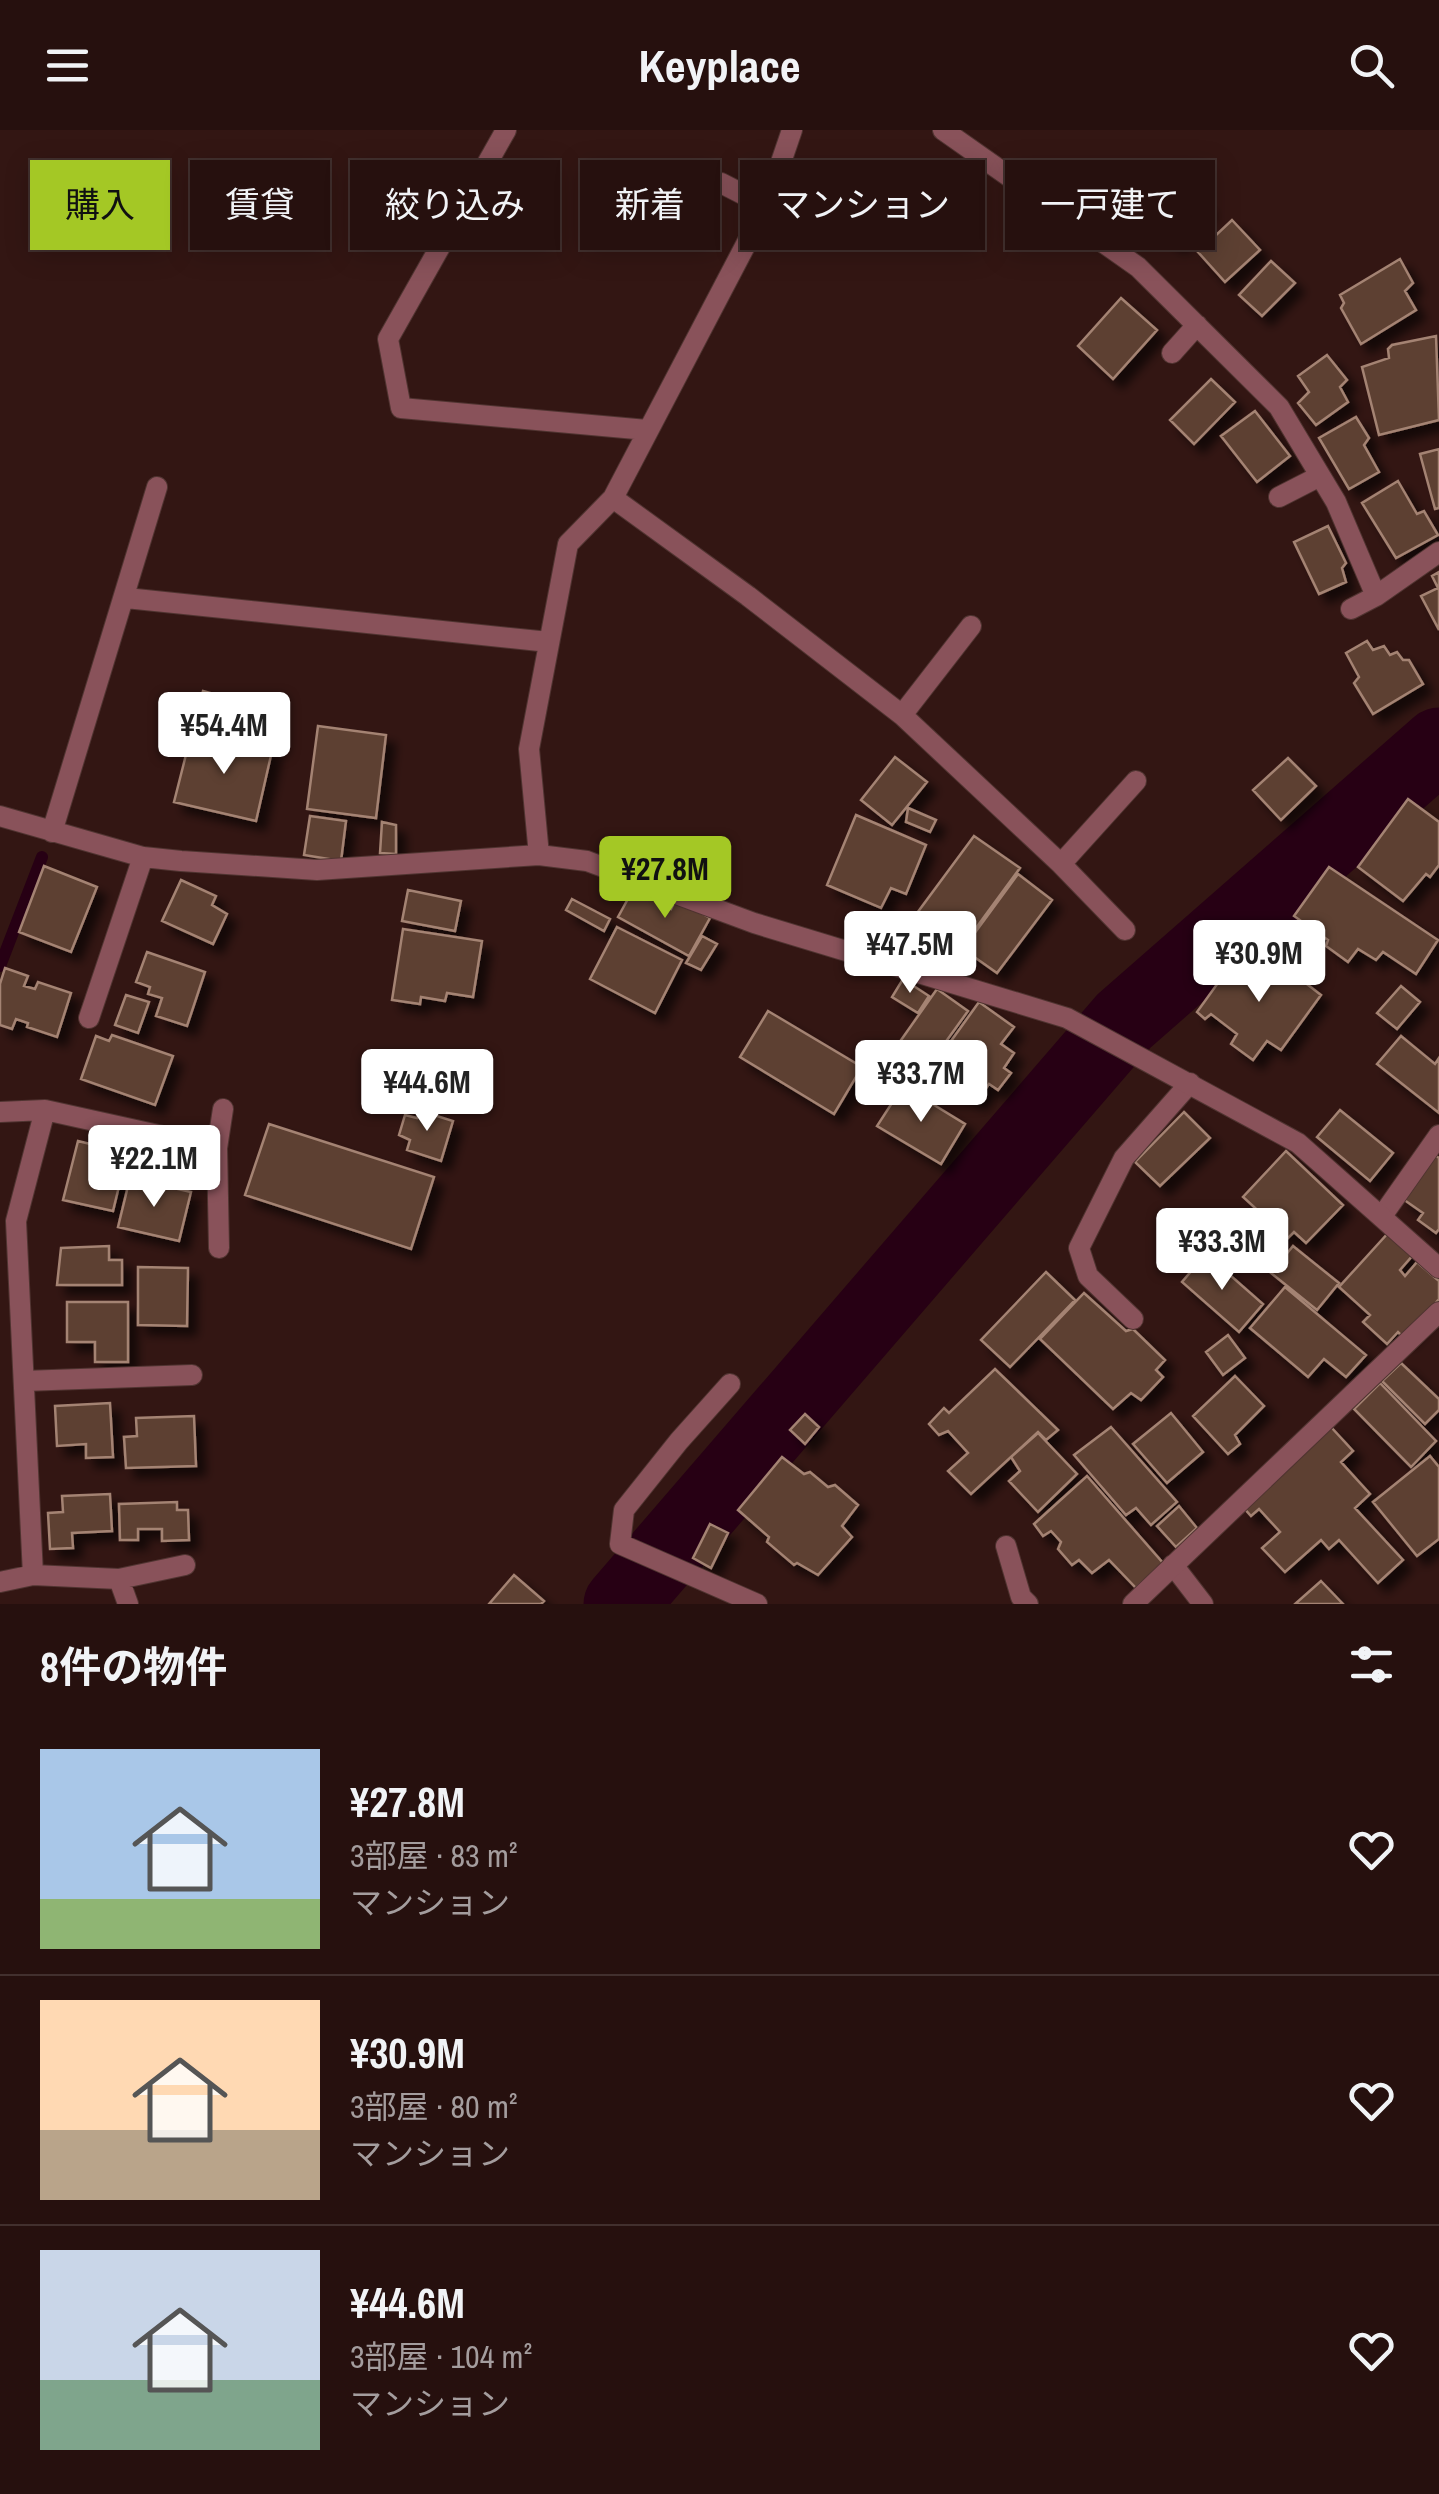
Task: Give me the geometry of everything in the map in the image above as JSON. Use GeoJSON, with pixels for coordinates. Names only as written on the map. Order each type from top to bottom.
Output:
{"type":"FeatureCollection","features":[{"type":"Feature","properties":{"kind":"street"},"geometry":{"type":"LineString","coordinates":[[506,130],[388,339],[401,408],[647,430]]}},
{"type":"Feature","properties":{"kind":"street"},"geometry":{"type":"LineString","coordinates":[[782,160],[792,130]]}},
{"type":"Feature","properties":{"kind":"street"},"geometry":{"type":"LineString","coordinates":[[943,130],[1138,267],[1279,407],[1336,502],[1376,596]]}},
{"type":"Feature","properties":{"kind":"street"},"geometry":{"type":"LineString","coordinates":[[721,183],[740,193]]}},
{"type":"Feature","properties":{"kind":"street"},"geometry":{"type":"LineString","coordinates":[[538,854],[529,749],[568,544],[613,498],[743,250]]}},
{"type":"Feature","properties":{"kind":"street"},"geometry":{"type":"LineString","coordinates":[[1172,354],[1196,325]]}},
{"type":"Feature","properties":{"kind":"street"},"geometry":{"type":"LineString","coordinates":[[1280,497],[1320,476]]}},
{"type":"Feature","properties":{"kind":"street"},"geometry":{"type":"LineString","coordinates":[[52,832],[157,487]]}},
{"type":"Feature","properties":{"kind":"street"},"geometry":{"type":"LineString","coordinates":[[613,498],[902,715],[1062,864],[1125,930]]}},
{"type":"Feature","properties":{"kind":"street"},"geometry":{"type":"LineString","coordinates":[[1351,609],[1439,552]]}},
{"type":"Feature","properties":{"kind":"street"},"geometry":{"type":"LineString","coordinates":[[126,598],[549,642]]}},
{"type":"Feature","properties":{"kind":"street"},"geometry":{"type":"LineString","coordinates":[[902,715],[971,626]]}},
{"type":"Feature","properties":{"kind":"street"},"geometry":{"type":"LineString","coordinates":[[1062,864],[1136,781]]}},
{"type":"Feature","properties":{"kind":"street"},"geometry":{"type":"LineString","coordinates":[[0,816],[143,857],[317,870],[538,854],[588,861],[754,923],[1067,1018],[1298,1143],[1439,1268]]}},
{"type":"Feature","properties":{"kind":"street"},"geometry":{"type":"LineString","coordinates":[[89,1018],[143,857]]}},
{"type":"Feature","properties":{"kind":"street"},"geometry":{"type":"LineString","coordinates":[[1133,1319],[1088,1276],[1079,1248],[1124,1158],[1190,1083]]}},
{"type":"Feature","properties":{"kind":"street"},"geometry":{"type":"LineString","coordinates":[[219,1248],[217,1148],[223,1109]]}},
{"type":"Feature","properties":{"kind":"street"},"geometry":{"type":"LineString","coordinates":[[0,1112],[45,1110],[217,1148]]}},
{"type":"Feature","properties":{"kind":"street"},"geometry":{"type":"LineString","coordinates":[[33,1575],[16,1221],[45,1110]]}},
{"type":"Feature","properties":{"kind":"street"},"geometry":{"type":"LineString","coordinates":[[1382,1216],[1439,1135]]}},
{"type":"Feature","properties":{"kind":"street"},"geometry":{"type":"LineString","coordinates":[[1133,1604],[1439,1312]]}},
{"type":"Feature","properties":{"kind":"street"},"geometry":{"type":"LineString","coordinates":[[24,1381],[192,1374]]}},
{"type":"Feature","properties":{"kind":"street"},"geometry":{"type":"LineString","coordinates":[[730,1384],[624,1510],[620,1544],[757,1604]]}},
{"type":"Feature","properties":{"kind":"street"},"geometry":{"type":"LineString","coordinates":[[1006,1546],[1021,1597],[1028,1604]]}},
{"type":"Feature","properties":{"kind":"street"},"geometry":{"type":"LineString","coordinates":[[0,1582],[33,1575],[119,1580],[185,1565]]}},
{"type":"Feature","properties":{"kind":"street"},"geometry":{"type":"LineString","coordinates":[[1173,1566],[1203,1604]]}},
{"type":"Feature","properties":{"kind":"street"},"geometry":{"type":"LineString","coordinates":[[119,1580],[128,1604]]}},
{"type":"Feature","properties":{"kind":"building"},"geometry":{"type":"Polygon","coordinates":[[[1232,220],[1260,250],[1225,282],[1198,252],[1215,250],[1215,236],[1232,220]]]}},
{"type":"Feature","properties":{"kind":"building"},"geometry":{"type":"Polygon","coordinates":[[[1400,259],[1413,283],[1405,291],[1416,310],[1361,344],[1341,308],[1344,303],[1340,295],[1400,259]]]}},
{"type":"Feature","properties":{"kind":"building"},"geometry":{"type":"Polygon","coordinates":[[[1271,261],[1295,283],[1262,316],[1239,295],[1271,261]]]}},
{"type":"Feature","properties":{"kind":"building"},"geometry":{"type":"Polygon","coordinates":[[[1121,298],[1157,330],[1113,379],[1078,346],[1121,298]]]}},
{"type":"Feature","properties":{"kind":"building"},"geometry":{"type":"Polygon","coordinates":[[[1436,336],[1439,420],[1379,435],[1362,367],[1389,358],[1392,345],[1436,336]]]}},
{"type":"Feature","properties":{"kind":"building"},"geometry":{"type":"Polygon","coordinates":[[[1327,355],[1347,380],[1340,387],[1348,402],[1316,425],[1298,403],[1309,392],[1298,376],[1327,355]]]}},
{"type":"Feature","properties":{"kind":"building"},"geometry":{"type":"Polygon","coordinates":[[[1211,379],[1235,402],[1194,444],[1170,420],[1211,379]]]}},
{"type":"Feature","properties":{"kind":"building"},"geometry":{"type":"Polygon","coordinates":[[[1255,411],[1290,456],[1257,482],[1221,436],[1255,411]]]}},
{"type":"Feature","properties":{"kind":"building"},"geometry":{"type":"Polygon","coordinates":[[[1356,417],[1369,438],[1364,445],[1379,472],[1349,489],[1319,438],[1356,417]]]}},
{"type":"Feature","properties":{"kind":"building"},"geometry":{"type":"Polygon","coordinates":[[[1439,449],[1439,508],[1435,509],[1420,454],[1439,449]]]}},
{"type":"Feature","properties":{"kind":"building"},"geometry":{"type":"Polygon","coordinates":[[[1398,481],[1417,514],[1424,511],[1438,535],[1396,558],[1362,503],[1398,481]]]}},
{"type":"Feature","properties":{"kind":"building"},"geometry":{"type":"Polygon","coordinates":[[[1328,526],[1346,563],[1342,568],[1346,582],[1319,594],[1294,542],[1328,526]]]}},
{"type":"Feature","properties":{"kind":"building"},"geometry":{"type":"Polygon","coordinates":[[[1439,572],[1439,630],[1421,596],[1438,588],[1432,576],[1439,572]]]}},
{"type":"Feature","properties":{"kind":"building"},"geometry":{"type":"Polygon","coordinates":[[[1367,641],[1373,650],[1384,646],[1390,655],[1397,652],[1403,660],[1409,660],[1423,684],[1373,714],[1354,683],[1359,677],[1346,653],[1367,641]]]}},
{"type":"Feature","properties":{"kind":"building"},"geometry":{"type":"Polygon","coordinates":[[[203,691],[246,703],[234,743],[192,731],[203,691]]]}},
{"type":"Feature","properties":{"kind":"building"},"geometry":{"type":"Polygon","coordinates":[[[318,726],[386,735],[376,818],[307,809],[318,726]]]}},
{"type":"Feature","properties":{"kind":"building"},"geometry":{"type":"Polygon","coordinates":[[[191,735],[272,751],[256,821],[174,802],[191,735]]]}},
{"type":"Feature","properties":{"kind":"building"},"geometry":{"type":"Polygon","coordinates":[[[895,757],[927,782],[892,825],[861,800],[895,757]]]}},
{"type":"Feature","properties":{"kind":"building"},"geometry":{"type":"Polygon","coordinates":[[[1288,758],[1316,786],[1281,820],[1253,790],[1288,758]]]}},
{"type":"Feature","properties":{"kind":"building"},"geometry":{"type":"Polygon","coordinates":[[[1408,799],[1439,822],[1439,865],[1403,901],[1358,867],[1408,799]]]}},
{"type":"Feature","properties":{"kind":"building"},"geometry":{"type":"Polygon","coordinates":[[[908,808],[936,820],[930,832],[906,822],[908,808]]]}},
{"type":"Feature","properties":{"kind":"building"},"geometry":{"type":"Polygon","coordinates":[[[856,815],[926,845],[906,894],[891,888],[881,908],[827,885],[856,815]]]}},
{"type":"Feature","properties":{"kind":"building"},"geometry":{"type":"Polygon","coordinates":[[[310,816],[346,821],[341,861],[304,855],[310,816]]]}},
{"type":"Feature","properties":{"kind":"building"},"geometry":{"type":"Polygon","coordinates":[[[382,822],[396,825],[396,854],[380,853],[382,822]]]}},
{"type":"Feature","properties":{"kind":"building"},"geometry":{"type":"Polygon","coordinates":[[[974,836],[1020,868],[951,962],[906,928],[974,836]]]}},
{"type":"Feature","properties":{"kind":"building"},"geometry":{"type":"Polygon","coordinates":[[[44,866],[97,887],[71,952],[19,932],[44,866]]]}},
{"type":"Feature","properties":{"kind":"building"},"geometry":{"type":"Polygon","coordinates":[[[1329,867],[1438,940],[1416,974],[1383,952],[1376,960],[1358,949],[1348,962],[1326,946],[1328,940],[1294,916],[1329,867]]]}},
{"type":"Feature","properties":{"kind":"building"},"geometry":{"type":"Polygon","coordinates":[[[1018,874],[1052,900],[997,973],[963,949],[1018,874]]]}},
{"type":"Feature","properties":{"kind":"building"},"geometry":{"type":"Polygon","coordinates":[[[181,880],[216,896],[212,905],[227,914],[213,944],[162,921],[181,880]]]}},
{"type":"Feature","properties":{"kind":"building"},"geometry":{"type":"Polygon","coordinates":[[[634,888],[671,909],[676,899],[710,918],[689,956],[618,917],[634,888]]]}},
{"type":"Feature","properties":{"kind":"building"},"geometry":{"type":"Polygon","coordinates":[[[408,890],[461,901],[455,931],[402,921],[408,890]]]}},
{"type":"Feature","properties":{"kind":"building"},"geometry":{"type":"Polygon","coordinates":[[[572,899],[610,919],[604,931],[566,910],[572,899]]]}},
{"type":"Feature","properties":{"kind":"building"},"geometry":{"type":"Polygon","coordinates":[[[617,927],[682,960],[655,1013],[590,979],[617,927]]]}},
{"type":"Feature","properties":{"kind":"building"},"geometry":{"type":"Polygon","coordinates":[[[403,929],[482,941],[473,997],[447,993],[445,1001],[421,997],[420,1004],[392,1000],[403,929]]]}},
{"type":"Feature","properties":{"kind":"building"},"geometry":{"type":"Polygon","coordinates":[[[702,936],[717,944],[701,970],[686,963],[702,936]]]}},
{"type":"Feature","properties":{"kind":"building"},"geometry":{"type":"Polygon","coordinates":[[[1241,951],[1282,981],[1290,971],[1321,995],[1281,1050],[1267,1041],[1253,1060],[1231,1044],[1237,1034],[1211,1014],[1205,1019],[1197,1012],[1241,951]]]}},
{"type":"Feature","properties":{"kind":"building"},"geometry":{"type":"Polygon","coordinates":[[[147,952],[205,972],[187,1026],[156,1016],[162,998],[148,994],[150,987],[136,982],[147,952]]]}},
{"type":"Feature","properties":{"kind":"building"},"geometry":{"type":"Polygon","coordinates":[[[5,968],[28,976],[24,986],[35,989],[38,982],[71,993],[57,1037],[16,1019],[12,1029],[0,1025],[0,984],[5,968]]]}},
{"type":"Feature","properties":{"kind":"building"},"geometry":{"type":"Polygon","coordinates":[[[903,979],[929,996],[918,1013],[892,997],[903,979]]]}},
{"type":"Feature","properties":{"kind":"building"},"geometry":{"type":"Polygon","coordinates":[[[1401,986],[1420,1002],[1397,1029],[1377,1013],[1401,986]]]}},
{"type":"Feature","properties":{"kind":"building"},"geometry":{"type":"Polygon","coordinates":[[[937,989],[968,1011],[929,1065],[899,1043],[937,989]]]}},
{"type":"Feature","properties":{"kind":"building"},"geometry":{"type":"Polygon","coordinates":[[[126,995],[149,1002],[138,1033],[115,1025],[126,995]]]}},
{"type":"Feature","properties":{"kind":"building"},"geometry":{"type":"Polygon","coordinates":[[[979,1002],[1014,1027],[1001,1044],[1014,1053],[1004,1068],[1011,1073],[998,1090],[989,1084],[977,1101],[957,1087],[962,1081],[936,1062],[979,1002]]]}},
{"type":"Feature","properties":{"kind":"building"},"geometry":{"type":"Polygon","coordinates":[[[768,1011],[862,1067],[834,1114],[740,1057],[768,1011]]]}},
{"type":"Feature","properties":{"kind":"building"},"geometry":{"type":"Polygon","coordinates":[[[112,1035],[173,1056],[155,1105],[81,1079],[96,1036],[109,1041],[112,1035]]]}},
{"type":"Feature","properties":{"kind":"building"},"geometry":{"type":"Polygon","coordinates":[[[1401,1036],[1435,1064],[1439,1058],[1439,1113],[1377,1064],[1401,1036]]]}},
{"type":"Feature","properties":{"kind":"building"},"geometry":{"type":"Polygon","coordinates":[[[903,1086],[965,1124],[941,1164],[877,1126],[903,1086]]]}},
{"type":"Feature","properties":{"kind":"building"},"geometry":{"type":"Polygon","coordinates":[[[1340,1110],[1393,1153],[1370,1181],[1317,1137],[1340,1110]]]}},
{"type":"Feature","properties":{"kind":"building"},"geometry":{"type":"Polygon","coordinates":[[[421,1111],[453,1121],[441,1161],[407,1150],[410,1140],[399,1135],[405,1115],[417,1118],[421,1111]]]}},
{"type":"Feature","properties":{"kind":"building"},"geometry":{"type":"Polygon","coordinates":[[[1184,1112],[1210,1138],[1160,1186],[1135,1162],[1184,1112]]]}},
{"type":"Feature","properties":{"kind":"building"},"geometry":{"type":"Polygon","coordinates":[[[269,1124],[434,1177],[411,1249],[245,1195],[269,1124]]]}},
{"type":"Feature","properties":{"kind":"building"},"geometry":{"type":"Polygon","coordinates":[[[78,1141],[127,1153],[113,1211],[63,1200],[78,1141]]]}},
{"type":"Feature","properties":{"kind":"building"},"geometry":{"type":"Polygon","coordinates":[[[1286,1151],[1343,1205],[1306,1243],[1294,1232],[1288,1238],[1243,1197],[1286,1151]]]}},
{"type":"Feature","properties":{"kind":"building"},"geometry":{"type":"Polygon","coordinates":[[[1431,1152],[1439,1158],[1436,1233],[1418,1220],[1423,1213],[1400,1197],[1431,1152]]]}},
{"type":"Feature","properties":{"kind":"building"},"geometry":{"type":"Polygon","coordinates":[[[130,1178],[191,1192],[179,1241],[118,1227],[130,1178]]]}},
{"type":"Feature","properties":{"kind":"building"},"geometry":{"type":"Polygon","coordinates":[[[1389,1232],[1413,1255],[1400,1270],[1405,1276],[1417,1262],[1439,1281],[1439,1299],[1404,1338],[1398,1332],[1387,1344],[1363,1322],[1370,1315],[1339,1287],[1389,1232]]]}},
{"type":"Feature","properties":{"kind":"building"},"geometry":{"type":"Polygon","coordinates":[[[109,1246],[109,1260],[122,1260],[122,1285],[57,1285],[61,1248],[109,1246]]]}},
{"type":"Feature","properties":{"kind":"building"},"geometry":{"type":"Polygon","coordinates":[[[1293,1246],[1339,1283],[1317,1310],[1271,1273],[1293,1246]]]}},
{"type":"Feature","properties":{"kind":"building"},"geometry":{"type":"Polygon","coordinates":[[[1206,1254],[1263,1304],[1239,1332],[1182,1282],[1206,1254]]]}},
{"type":"Feature","properties":{"kind":"building"},"geometry":{"type":"Polygon","coordinates":[[[138,1267],[188,1268],[187,1326],[138,1325],[138,1267]]]}},
{"type":"Feature","properties":{"kind":"building"},"geometry":{"type":"Polygon","coordinates":[[[1046,1272],[1075,1300],[1010,1367],[981,1340],[1046,1272]]]}},
{"type":"Feature","properties":{"kind":"building"},"geometry":{"type":"Polygon","coordinates":[[[1285,1287],[1366,1355],[1346,1377],[1324,1359],[1308,1377],[1250,1328],[1285,1287]]]}},
{"type":"Feature","properties":{"kind":"building"},"geometry":{"type":"Polygon","coordinates":[[[1084,1293],[1126,1331],[1133,1329],[1165,1360],[1156,1370],[1163,1377],[1141,1400],[1131,1393],[1113,1409],[1040,1339],[1084,1293]]]}},
{"type":"Feature","properties":{"kind":"building"},"geometry":{"type":"Polygon","coordinates":[[[67,1302],[128,1302],[128,1362],[95,1362],[95,1342],[67,1342],[67,1302]]]}},
{"type":"Feature","properties":{"kind":"building"},"geometry":{"type":"Polygon","coordinates":[[[1228,1335],[1245,1358],[1223,1375],[1206,1352],[1228,1335]]]}},
{"type":"Feature","properties":{"kind":"building"},"geometry":{"type":"Polygon","coordinates":[[[1401,1363],[1439,1399],[1439,1410],[1425,1424],[1382,1381],[1401,1363]]]}},
{"type":"Feature","properties":{"kind":"building"},"geometry":{"type":"Polygon","coordinates":[[[995,1369],[1058,1430],[1046,1440],[1038,1432],[971,1494],[948,1471],[968,1453],[948,1431],[939,1435],[929,1424],[944,1408],[949,1413],[995,1369]]]}},
{"type":"Feature","properties":{"kind":"building"},"geometry":{"type":"Polygon","coordinates":[[[1235,1376],[1264,1406],[1235,1435],[1240,1444],[1228,1454],[1193,1416],[1235,1376]]]}},
{"type":"Feature","properties":{"kind":"building"},"geometry":{"type":"Polygon","coordinates":[[[1380,1383],[1436,1441],[1411,1467],[1354,1409],[1380,1383]]]}},
{"type":"Feature","properties":{"kind":"building"},"geometry":{"type":"Polygon","coordinates":[[[110,1403],[113,1457],[86,1458],[86,1444],[57,1446],[55,1406],[110,1403]]]}},
{"type":"Feature","properties":{"kind":"building"},"geometry":{"type":"Polygon","coordinates":[[[1171,1413],[1203,1452],[1167,1483],[1133,1444],[1171,1413]]]}},
{"type":"Feature","properties":{"kind":"building"},"geometry":{"type":"Polygon","coordinates":[[[805,1414],[819,1427],[805,1444],[790,1430],[805,1414]]]}},
{"type":"Feature","properties":{"kind":"building"},"geometry":{"type":"Polygon","coordinates":[[[194,1416],[196,1466],[126,1468],[124,1437],[137,1436],[136,1418],[194,1416]]]}},
{"type":"Feature","properties":{"kind":"building"},"geometry":{"type":"Polygon","coordinates":[[[1111,1427],[1177,1502],[1151,1525],[1136,1508],[1126,1515],[1074,1455],[1111,1427]]]}},
{"type":"Feature","properties":{"kind":"building"},"geometry":{"type":"Polygon","coordinates":[[[1331,1427],[1353,1451],[1341,1462],[1370,1494],[1355,1508],[1403,1560],[1378,1583],[1339,1540],[1329,1549],[1321,1540],[1285,1572],[1262,1548],[1280,1532],[1259,1509],[1251,1516],[1243,1507],[1331,1427]]]}},
{"type":"Feature","properties":{"kind":"building"},"geometry":{"type":"Polygon","coordinates":[[[1038,1433],[1077,1474],[1038,1512],[1009,1481],[1020,1471],[1011,1457],[1038,1433]]]}},
{"type":"Feature","properties":{"kind":"building"},"geometry":{"type":"Polygon","coordinates":[[[1430,1456],[1439,1467],[1439,1539],[1417,1556],[1373,1502],[1430,1456]]]}},
{"type":"Feature","properties":{"kind":"building"},"geometry":{"type":"Polygon","coordinates":[[[782,1457],[828,1487],[835,1485],[858,1505],[842,1526],[852,1537],[818,1575],[794,1565],[738,1510],[782,1457]]]}},
{"type":"Feature","properties":{"kind":"building"},"geometry":{"type":"Polygon","coordinates":[[[1087,1476],[1163,1563],[1136,1588],[1109,1560],[1092,1573],[1079,1560],[1072,1565],[1058,1549],[1061,1542],[1051,1531],[1043,1536],[1034,1524],[1087,1476]]]}},
{"type":"Feature","properties":{"kind":"building"},"geometry":{"type":"Polygon","coordinates":[[[110,1494],[112,1531],[72,1533],[73,1548],[50,1549],[48,1513],[63,1512],[62,1496],[110,1494]]]}},
{"type":"Feature","properties":{"kind":"building"},"geometry":{"type":"Polygon","coordinates":[[[177,1502],[177,1510],[188,1510],[189,1540],[162,1541],[162,1529],[138,1529],[138,1540],[120,1540],[119,1504],[177,1502]]]}},
{"type":"Feature","properties":{"kind":"building"},"geometry":{"type":"Polygon","coordinates":[[[1179,1506],[1197,1528],[1176,1547],[1157,1526],[1179,1506]]]}},
{"type":"Feature","properties":{"kind":"building"},"geometry":{"type":"Polygon","coordinates":[[[710,1524],[728,1533],[711,1568],[693,1558],[710,1524]]]}},
{"type":"Feature","properties":{"kind":"building"},"geometry":{"type":"Polygon","coordinates":[[[514,1575],[544,1601],[489,1604],[514,1575]]]}},
{"type":"Feature","properties":{"kind":"building"},"geometry":{"type":"Polygon","coordinates":[[[1321,1581],[1343,1604],[1295,1604],[1321,1581]]]}},
{"type":"Feature","properties":{"kind":"waterway"},"geometry":{"type":"LineString","coordinates":[[621,1604],[1124,1021],[1439,745]]}},
{"type":"Feature","properties":{"kind":"waterway"},"geometry":{"type":"LineString","coordinates":[[0,966],[42,857]]}}]}
